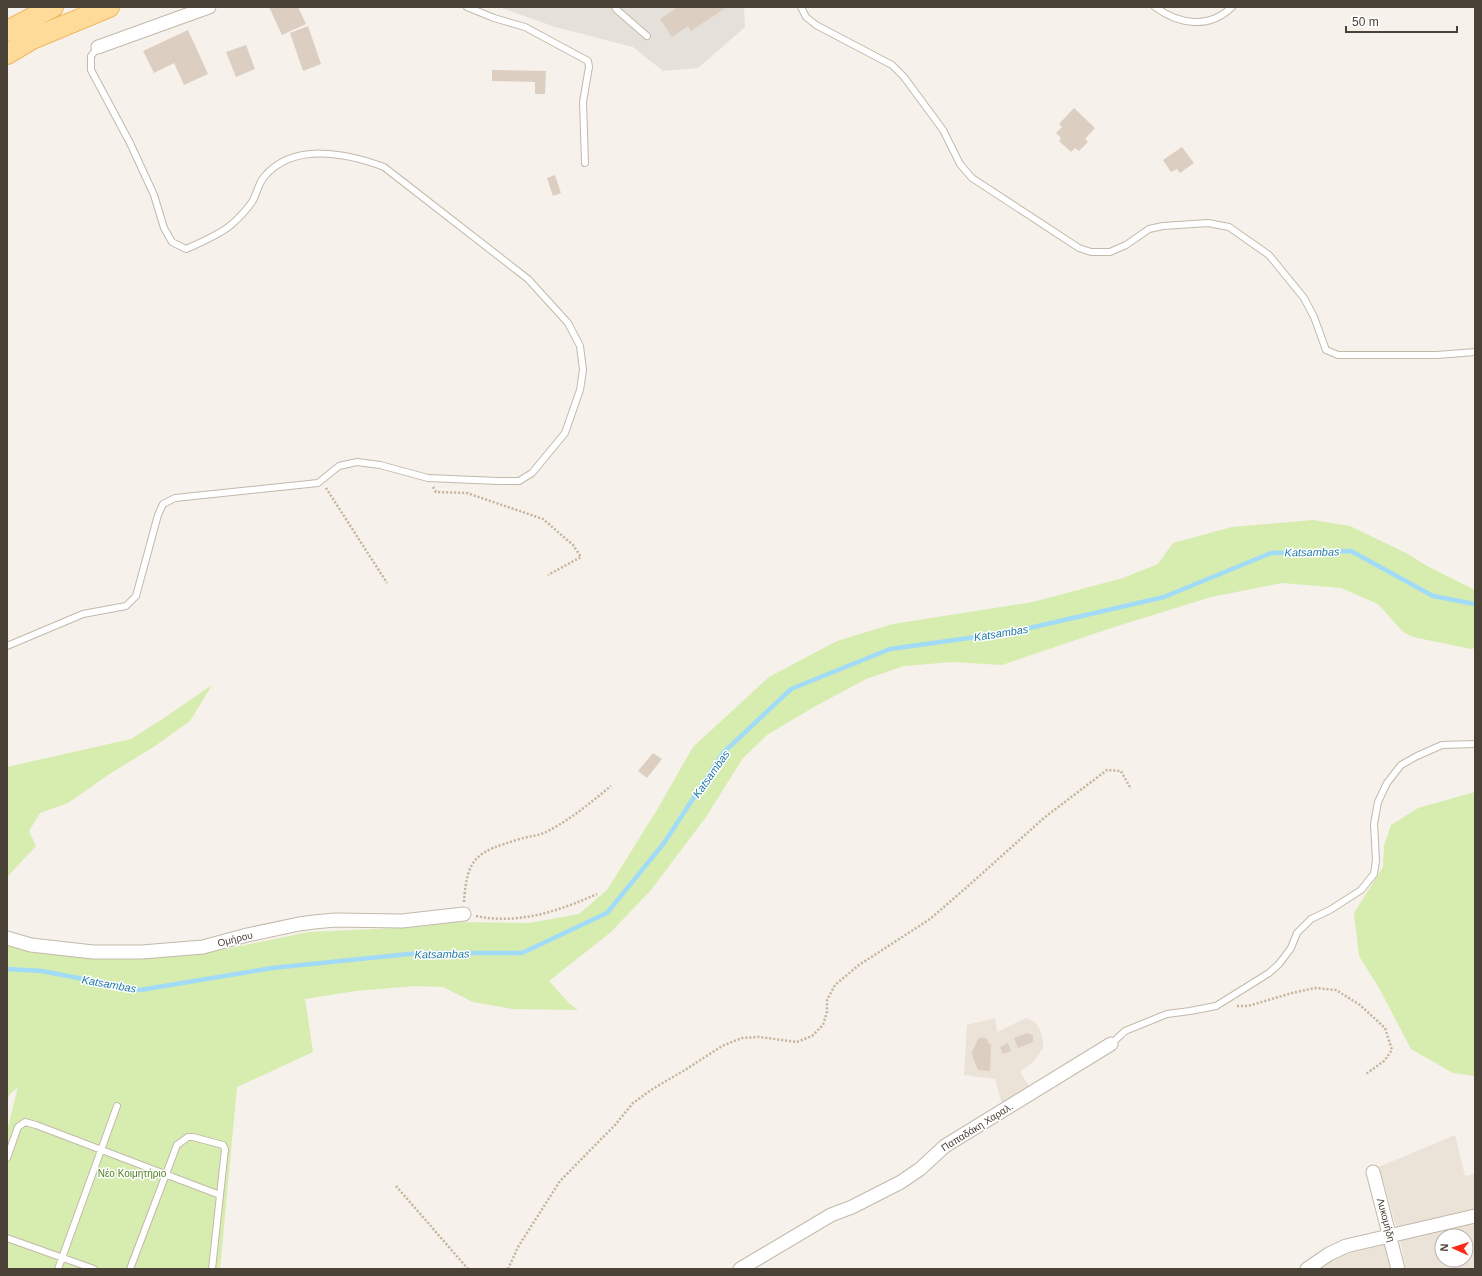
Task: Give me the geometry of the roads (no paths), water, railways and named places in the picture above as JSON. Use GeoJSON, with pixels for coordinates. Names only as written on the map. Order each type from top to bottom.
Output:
{"type":"FeatureCollection","features":[{"type":"Feature","properties":{"kind":"main road"},"geometry":{"type":"LineString","coordinates":[[7,31],[53,7]]}},
{"type":"Feature","properties":{"kind":"main road"},"geometry":{"type":"LineString","coordinates":[[7,54],[32,39],[109,7]]}},
{"type":"Feature","properties":{"kind":"street"},"geometry":{"type":"LineString","coordinates":[[98,47],[209,7]]}},
{"type":"Feature","properties":{"kind":"street","name":"Ομήρου"},"geometry":{"type":"LineString","coordinates":[[7,938],[31,945],[93,952],[142,952],[203,947],[247,935],[314,922],[335,920],[402,921],[464,914]]}},
{"type":"Feature","properties":{"kind":"street","name":"Παπαδάκη Χαραλ."},"geometry":{"type":"LineString","coordinates":[[740,1269],[831,1215],[852,1207],[901,1182],[920,1169],[934,1154],[945,1146],[1111,1044]]}},
{"type":"Feature","properties":{"kind":"street","name":"Λυκομήδη"},"geometry":{"type":"LineString","coordinates":[[1373,1172],[1398,1269]]}},
{"type":"Feature","properties":{"kind":"street"},"geometry":{"type":"LineString","coordinates":[[1307,1269],[1329,1254],[1346,1246],[1475,1216]]}},
{"type":"Feature","properties":{"kind":"lane"},"geometry":{"type":"LineString","coordinates":[[467,7],[494,18],[525,27],[588,61],[589,67],[583,102],[585,163]]}},
{"type":"Feature","properties":{"kind":"lane"},"geometry":{"type":"LineString","coordinates":[[615,7],[647,36]]}},
{"type":"Feature","properties":{"kind":"lane"},"geometry":{"type":"LineString","coordinates":[[800,7],[806,17],[816,25],[892,65],[904,78],[943,130],[960,164],[972,178],[1079,248],[1091,252],[1110,252],[1126,245],[1148,229],[1163,226],[1208,223],[1230,227],[1269,255],[1304,298],[1314,317],[1326,350],[1338,355],[1438,355],[1475,352]]}},
{"type":"Feature","properties":{"kind":"lane"},"geometry":{"type":"LineString","coordinates":[[1156,7],[1180,20],[1188,22],[1203,22],[1216,19],[1232,7]]}},
{"type":"Feature","properties":{"kind":"lane"},"geometry":{"type":"LineString","coordinates":[[7,646],[83,614],[126,606],[136,596],[158,515],[163,504],[175,498],[318,483],[339,466],[357,462],[380,465],[428,478],[498,482],[519,481],[532,473],[565,433],[580,390],[583,370],[580,346],[568,323],[528,279],[384,167],[366,160],[348,156],[319,153],[293,156],[274,167],[263,178],[252,201],[231,225],[203,242],[186,249],[172,242],[164,228],[154,195],[130,143],[91,70],[91,56],[98,47]]}},
{"type":"Feature","properties":{"kind":"lane"},"geometry":{"type":"LineString","coordinates":[[1111,1044],[1125,1031],[1167,1014],[1216,1006],[1269,973],[1279,964],[1290,948],[1297,933],[1311,919],[1330,910],[1362,890],[1374,874],[1376,860],[1374,824],[1378,802],[1387,783],[1401,765],[1442,745],[1475,744]]}},
{"type":"Feature","properties":{"kind":"lane"},"geometry":{"type":"LineString","coordinates":[[58,1269],[117,1106]]}},
{"type":"Feature","properties":{"kind":"lane"},"geometry":{"type":"LineString","coordinates":[[7,1158],[18,1127],[25,1122],[101,1149],[220,1195]]}},
{"type":"Feature","properties":{"kind":"lane"},"geometry":{"type":"LineString","coordinates":[[130,1269],[177,1145],[188,1137],[193,1136],[222,1145],[225,1147],[226,1153],[212,1269]]}},
{"type":"Feature","properties":{"kind":"lane"},"geometry":{"type":"LineString","coordinates":[[7,1238],[94,1269]]}},
{"type":"Feature","properties":{"kind":"waterway","name":"Katsambas"},"geometry":{"type":"LineString","coordinates":[[7,969],[42,971],[140,990],[272,968],[419,953],[522,953],[607,913],[664,843],[723,753],[791,689],[890,649],[1012,632],[1164,597],[1271,553],[1351,551],[1433,596],[1475,604]]}},
{"type":"Feature","properties":{"kind":"park label","name":"Νέο Κοιμητήριο"},"geometry":{"type":"Point","coordinates":[132,1173]}}]}
